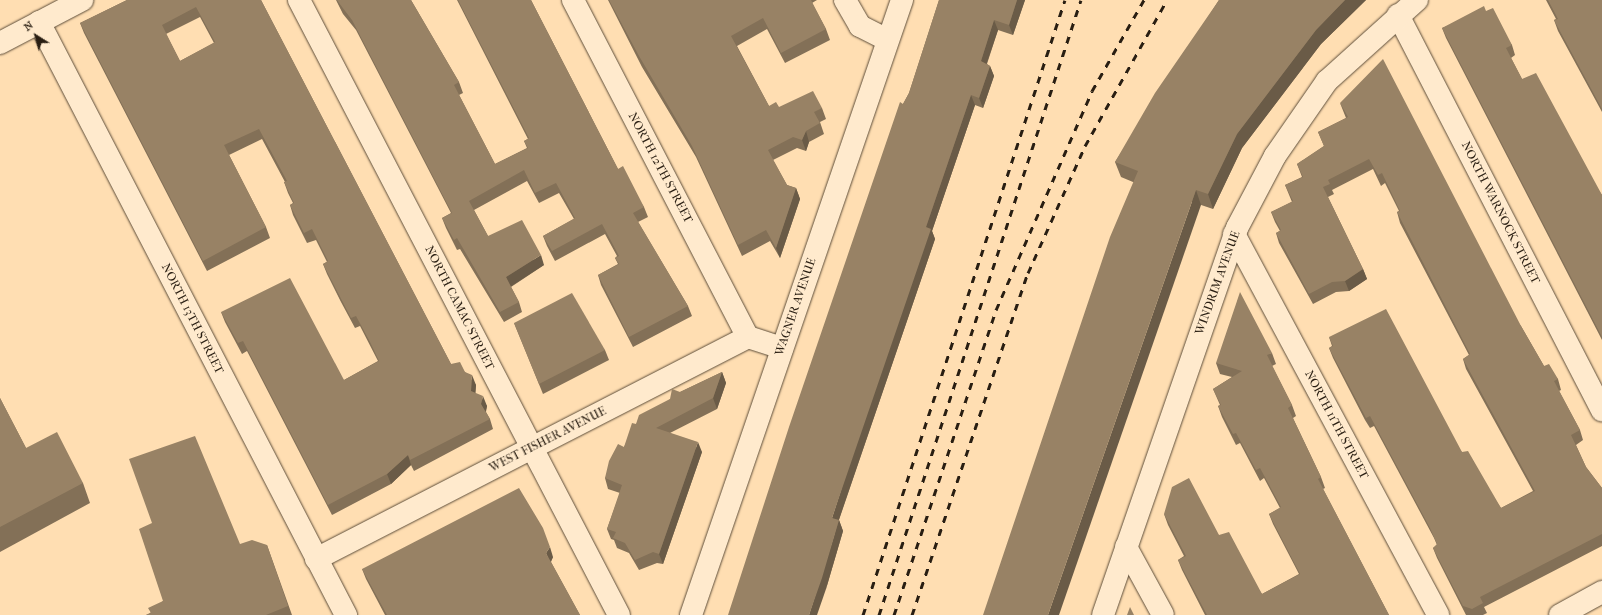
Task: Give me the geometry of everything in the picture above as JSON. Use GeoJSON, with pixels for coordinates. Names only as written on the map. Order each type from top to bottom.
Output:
{"type":"FeatureCollection","features":[{"type":"Feature","properties":{"kind":"street"},"geometry":{"type":"LineString","coordinates":[[0,42],[82,0]]}},
{"type":"Feature","properties":{"kind":"street","name":"NORTH CAMAC STREET"},"geometry":{"type":"LineString","coordinates":[[299,0],[619,615]]}},
{"type":"Feature","properties":{"kind":"street","name":"NORTH 12TH STREET"},"geometry":{"type":"LineString","coordinates":[[573,0],[748,337]]}},
{"type":"Feature","properties":{"kind":"street"},"geometry":{"type":"LineString","coordinates":[[845,0],[860,26],[888,40]]}},
{"type":"Feature","properties":{"kind":"street","name":"WAGNER AVENUE"},"geometry":{"type":"LineString","coordinates":[[691,615],[902,0]]}},
{"type":"Feature","properties":{"kind":"street","name":"WINDRIM AVENUE"},"geometry":{"type":"LineString","coordinates":[[1103,615],[1234,234],[1275,156],[1327,81],[1417,0]]}},
{"type":"Feature","properties":{"kind":"street","name":"NORTH WARNOCK STREET"},"geometry":{"type":"LineString","coordinates":[[1398,16],[1602,411]]}},
{"type":"Feature","properties":{"kind":"street","name":"NORTH 13TH STREET"},"geometry":{"type":"LineString","coordinates":[[39,22],[346,615]]}},
{"type":"Feature","properties":{"kind":"street","name":"NORTH 11TH STREET"},"geometry":{"type":"LineString","coordinates":[[1234,234],[1438,615]]}},
{"type":"Feature","properties":{"kind":"street"},"geometry":{"type":"LineString","coordinates":[[748,337],[782,348]]}},
{"type":"Feature","properties":{"kind":"street","name":"WEST FISHER AVENUE"},"geometry":{"type":"LineString","coordinates":[[316,559],[748,337]]}},
{"type":"Feature","properties":{"kind":"street"},"geometry":{"type":"LineString","coordinates":[[1126,547],[1163,615]]}},
{"type":"Feature","properties":{"kind":"street"},"geometry":{"type":"LineString","coordinates":[[1560,615],[1602,592]]}},
{"type":"Feature","properties":{"kind":"building"},"geometry":{"type":"Polygon","coordinates":[[[127,0],[261,0],[451,364],[460,362],[465,372],[472,375],[471,391],[483,396],[481,404],[490,419],[410,460],[408,455],[387,474],[328,505],[243,341],[238,343],[221,312],[290,278],[344,380],[379,361],[356,316],[351,318],[323,264],[328,261],[312,229],[304,233],[290,205],[294,203],[284,182],[287,181],[259,129],[224,145],[266,227],[203,261],[80,23],[127,0]],[[196,7],[162,25],[180,61],[215,42],[196,7]]]}},
{"type":"Feature","properties":{"kind":"building"},"geometry":{"type":"Polygon","coordinates":[[[337,0],[411,0],[459,82],[454,85],[495,164],[528,148],[524,141],[529,138],[458,0],[531,0],[618,169],[623,166],[644,207],[633,213],[688,306],[629,337],[598,275],[619,264],[615,258],[619,256],[602,224],[552,251],[543,236],[575,218],[556,183],[535,193],[524,170],[469,201],[488,236],[522,220],[541,255],[506,277],[519,302],[500,312],[457,238],[454,240],[442,218],[452,213],[352,20],[337,0]]]}},
{"type":"Feature","properties":{"kind":"building"},"geometry":{"type":"Polygon","coordinates":[[[609,0],[811,0],[826,29],[781,53],[763,18],[731,36],[769,106],[776,102],[779,107],[813,91],[822,108],[814,112],[820,123],[806,131],[802,140],[793,137],[768,150],[787,185],[796,188],[776,248],[766,230],[738,245],[692,146],[639,56],[609,0]]]}},
{"type":"Feature","properties":{"kind":"building"},"geometry":{"type":"Polygon","coordinates":[[[939,0],[1017,0],[1009,25],[994,20],[981,61],[990,66],[979,98],[971,95],[926,227],[931,229],[832,518],[839,520],[822,578],[809,615],[728,615],[789,427],[900,102],[903,104],[909,93],[939,0]]]}},
{"type":"Feature","properties":{"kind":"building"},"geometry":{"type":"Polygon","coordinates":[[[1219,0],[1345,0],[1316,30],[1237,134],[1208,194],[1196,190],[1048,615],[983,615],[1110,237],[1138,171],[1115,162],[1155,93],[1219,0]]]}},
{"type":"Feature","properties":{"kind":"building"},"geometry":{"type":"Polygon","coordinates":[[[1548,0],[1602,0],[1602,109],[1554,20],[1558,19],[1548,0]]]}},
{"type":"Feature","properties":{"kind":"building"},"geometry":{"type":"Polygon","coordinates":[[[1484,6],[1486,11],[1493,8],[1512,45],[1506,48],[1522,79],[1536,73],[1602,195],[1602,337],[1442,28],[1484,6]]]}},
{"type":"Feature","properties":{"kind":"building"},"geometry":{"type":"Polygon","coordinates":[[[1383,59],[1521,326],[1544,366],[1549,364],[1558,379],[1554,381],[1580,430],[1571,435],[1586,467],[1602,488],[1602,534],[1480,597],[1483,603],[1472,609],[1463,606],[1433,548],[1437,544],[1430,528],[1370,416],[1366,418],[1329,348],[1333,346],[1329,337],[1386,309],[1462,452],[1468,451],[1501,508],[1535,491],[1463,359],[1470,354],[1397,212],[1400,211],[1382,173],[1378,175],[1369,159],[1328,180],[1330,184],[1323,187],[1363,269],[1345,281],[1332,282],[1309,294],[1276,233],[1281,230],[1271,212],[1293,201],[1285,185],[1303,177],[1297,164],[1324,146],[1318,132],[1348,117],[1340,103],[1383,59]]]}},
{"type":"Feature","properties":{"kind":"building"},"geometry":{"type":"Polygon","coordinates":[[[1240,292],[1272,353],[1267,355],[1292,405],[1288,408],[1321,477],[1318,479],[1389,615],[1207,615],[1178,560],[1186,556],[1164,514],[1172,487],[1189,478],[1219,535],[1229,532],[1262,594],[1300,574],[1269,514],[1281,507],[1260,468],[1256,470],[1236,433],[1233,434],[1218,406],[1221,405],[1213,389],[1242,371],[1216,363],[1240,292]]]}},
{"type":"Feature","properties":{"kind":"building"},"geometry":{"type":"Polygon","coordinates":[[[572,293],[605,350],[539,384],[514,323],[572,293]]]}},
{"type":"Feature","properties":{"kind":"building"},"geometry":{"type":"Polygon","coordinates":[[[722,372],[713,398],[656,428],[698,442],[659,554],[653,552],[635,560],[625,543],[613,538],[616,532],[607,529],[622,485],[605,478],[609,461],[618,444],[624,447],[632,423],[636,424],[639,415],[670,399],[672,389],[680,392],[722,372]]]}},
{"type":"Feature","properties":{"kind":"building"},"geometry":{"type":"Polygon","coordinates":[[[0,398],[26,448],[57,432],[83,483],[0,527],[0,398]]]}},
{"type":"Feature","properties":{"kind":"building"},"geometry":{"type":"Polygon","coordinates":[[[195,436],[240,544],[252,540],[267,545],[288,606],[266,615],[146,615],[151,613],[148,608],[163,601],[139,529],[152,523],[129,459],[195,436]]]}},
{"type":"Feature","properties":{"kind":"building"},"geometry":{"type":"Polygon","coordinates":[[[519,488],[543,528],[550,547],[546,553],[580,615],[387,615],[362,569],[519,488]]]}},
{"type":"Feature","properties":{"kind":"building"},"geometry":{"type":"Polygon","coordinates":[[[1130,607],[1134,615],[1127,615],[1130,607]]]}},
{"type":"Feature","properties":{"kind":"railway"},"geometry":{"type":"LineString","coordinates":[[863,615],[1065,0]]}},
{"type":"Feature","properties":{"kind":"railway"},"geometry":{"type":"LineString","coordinates":[[879,615],[1081,0]]}},
{"type":"Feature","properties":{"kind":"railway"},"geometry":{"type":"LineString","coordinates":[[894,615],[996,310],[1092,91],[1144,0]]}},
{"type":"Feature","properties":{"kind":"railway"},"geometry":{"type":"LineString","coordinates":[[912,615],[1028,273],[1085,146],[1167,0]]}}]}
